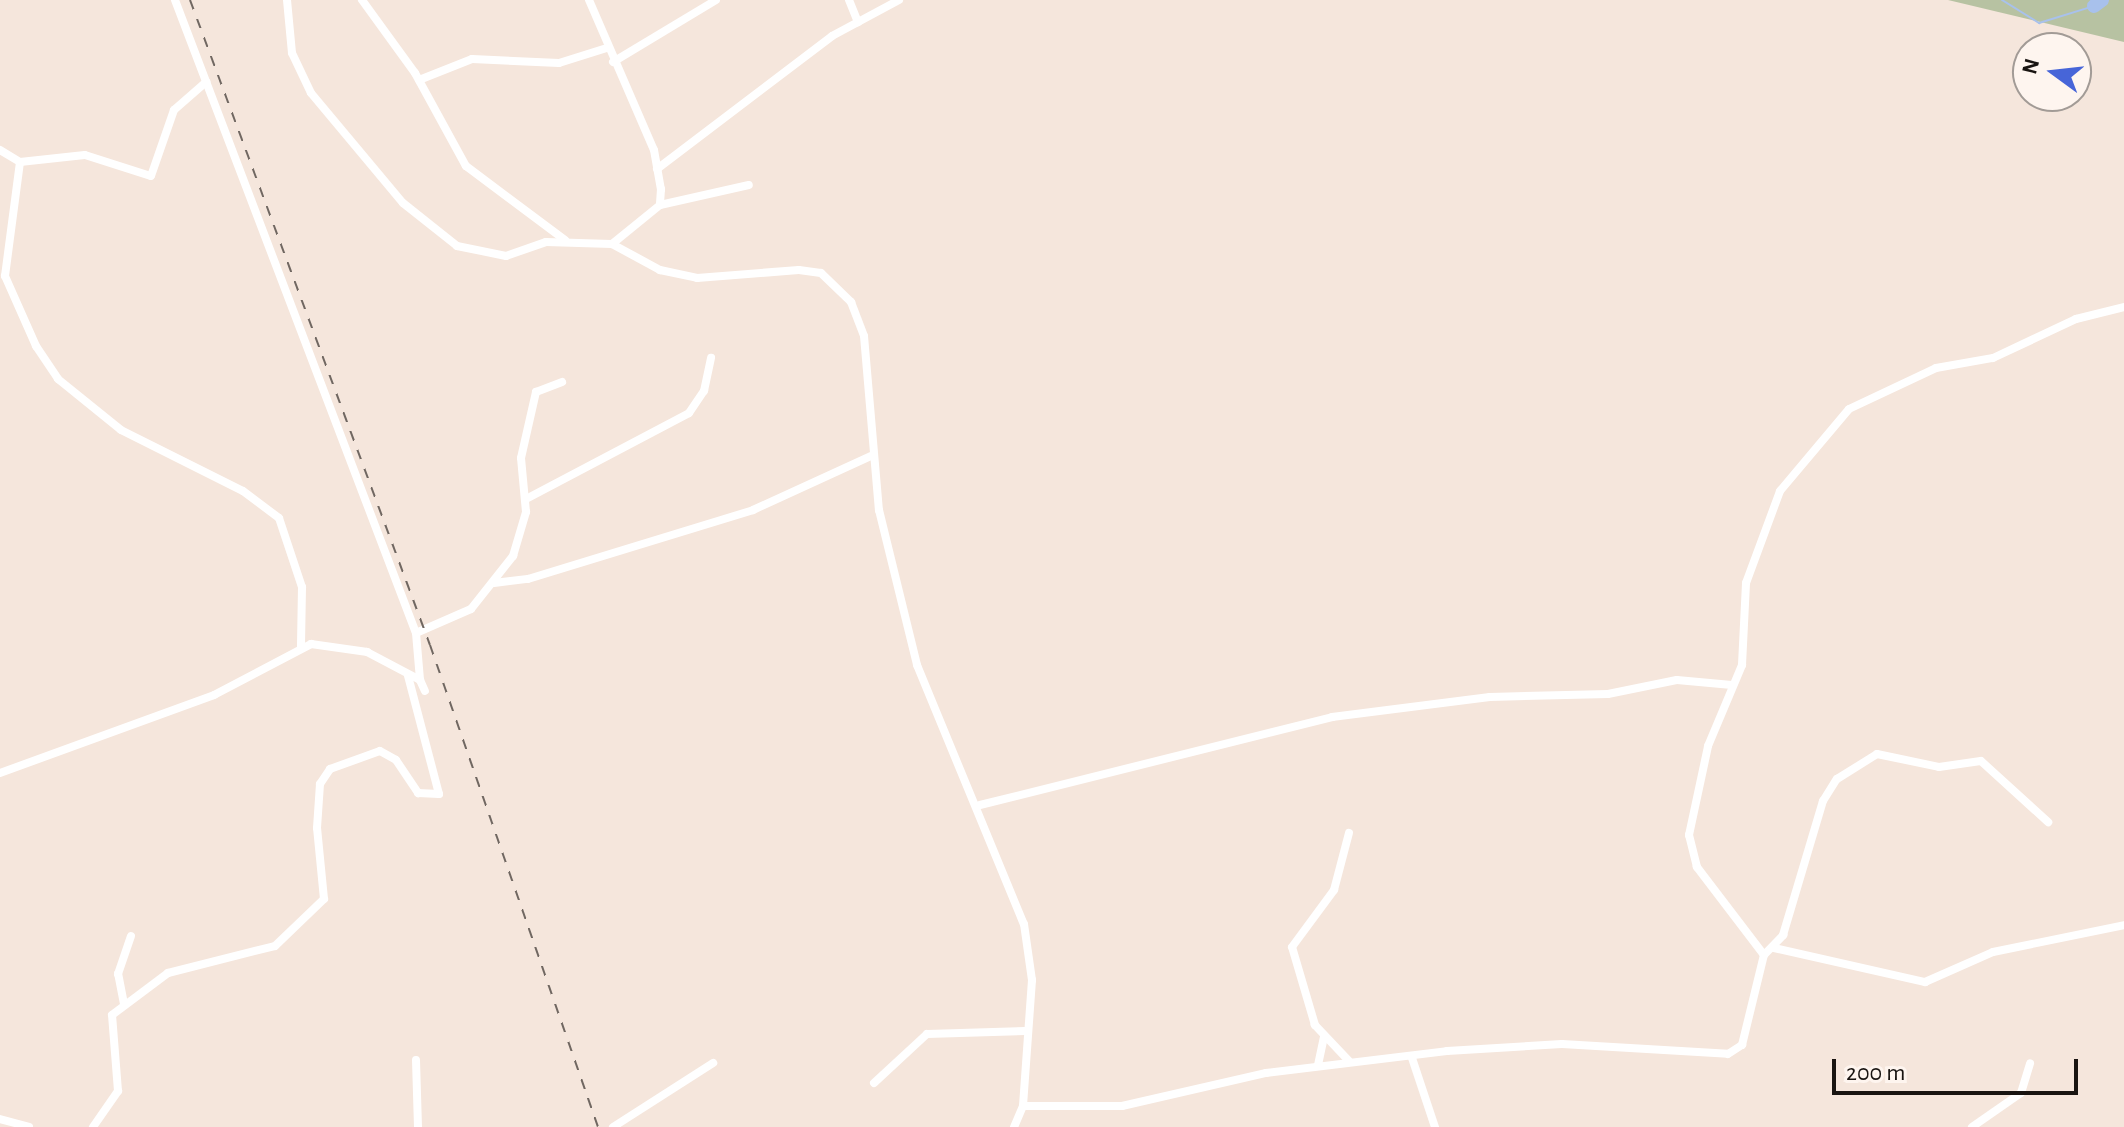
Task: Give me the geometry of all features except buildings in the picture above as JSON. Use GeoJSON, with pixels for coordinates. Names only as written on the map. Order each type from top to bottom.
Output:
{"type":"FeatureCollection","features":[{"type":"Feature","properties":{"kind":"street"},"geometry":{"type":"LineString","coordinates":[[175,0],[416,633],[420,680],[425,691]]}},
{"type":"Feature","properties":{"kind":"street"},"geometry":{"type":"LineString","coordinates":[[287,0],[292,53],[311,93],[432,228],[482,255],[566,240],[612,244],[678,276],[799,270],[838,286],[864,336],[871,456],[917,665],[980,805],[1024,924],[1032,980],[1025,1031],[1023,1106],[1013,1126]]}},
{"type":"Feature","properties":{"kind":"street"},"geometry":{"type":"LineString","coordinates":[[362,0],[419,80],[466,166],[566,240]]}},
{"type":"Feature","properties":{"kind":"street"},"geometry":{"type":"LineString","coordinates":[[589,0],[657,169],[660,205]]}},
{"type":"Feature","properties":{"kind":"street"},"geometry":{"type":"LineString","coordinates":[[613,62],[716,0]]}},
{"type":"Feature","properties":{"kind":"street"},"geometry":{"type":"LineString","coordinates":[[849,0],[858,22]]}},
{"type":"Feature","properties":{"kind":"street"},"geometry":{"type":"LineString","coordinates":[[657,169],[858,22],[899,0]]}},
{"type":"Feature","properties":{"kind":"street"},"geometry":{"type":"LineString","coordinates":[[419,80],[472,59],[559,63],[607,48]]}},
{"type":"Feature","properties":{"kind":"street"},"geometry":{"type":"LineString","coordinates":[[0,150],[20,162],[85,155],[151,176],[174,110],[206,82]]}},
{"type":"Feature","properties":{"kind":"street"},"geometry":{"type":"LineString","coordinates":[[20,162],[5,276],[36,346],[58,379],[121,430],[243,491],[279,518],[302,587],[301,647]]}},
{"type":"Feature","properties":{"kind":"street"},"geometry":{"type":"LineString","coordinates":[[612,244],[660,205],[749,185]]}},
{"type":"Feature","properties":{"kind":"street"},"geometry":{"type":"LineString","coordinates":[[1764,955],[1689,846],[1708,746],[1746,647],[1746,583],[1789,473],[1833,422],[1936,368],[1993,358],[2076,319],[2124,307]]}},
{"type":"Feature","properties":{"kind":"street"},"geometry":{"type":"LineString","coordinates":[[526,499],[689,413],[704,391],[711,358]]}},
{"type":"Feature","properties":{"kind":"street"},"geometry":{"type":"LineString","coordinates":[[416,633],[460,616],[494,583],[517,544],[526,499],[521,458],[536,392],[562,382]]}},
{"type":"Feature","properties":{"kind":"street"},"geometry":{"type":"LineString","coordinates":[[494,583],[528,579],[753,510],[839,464],[871,456]]}},
{"type":"Feature","properties":{"kind":"street"},"geometry":{"type":"LineString","coordinates":[[0,773],[214,695],[301,647],[355,648],[420,680]]}},
{"type":"Feature","properties":{"kind":"street"},"geometry":{"type":"LineString","coordinates":[[93,1127],[118,1091],[120,1050],[109,1023],[124,1004],[168,973],[275,946],[324,899],[317,828],[320,784],[330,769],[380,751],[396,760],[418,793],[439,794],[408,676]]}},
{"type":"Feature","properties":{"kind":"street"},"geometry":{"type":"LineString","coordinates":[[980,805],[1332,717],[1490,697],[1608,694],[1677,680],[1732,685]]}},
{"type":"Feature","properties":{"kind":"street"},"geometry":{"type":"LineString","coordinates":[[1023,1106],[1122,1106],[1318,1065],[1562,1044],[1728,1054],[1742,1045],[1764,955],[1774,948],[1823,801],[1837,779],[1877,754],[1939,767],[1981,761],[2048,822]]}},
{"type":"Feature","properties":{"kind":"street"},"geometry":{"type":"LineString","coordinates":[[1349,833],[1334,890],[1292,947],[1309,1012],[1324,1037],[1349,1061]]}},
{"type":"Feature","properties":{"kind":"street"},"geometry":{"type":"LineString","coordinates":[[1774,948],[1925,982],[1993,952],[2124,925]]}},
{"type":"Feature","properties":{"kind":"street"},"geometry":{"type":"LineString","coordinates":[[124,1004],[118,974],[131,936]]}},
{"type":"Feature","properties":{"kind":"street"},"geometry":{"type":"LineString","coordinates":[[874,1083],[927,1034],[1025,1031]]}},
{"type":"Feature","properties":{"kind":"street"},"geometry":{"type":"LineString","coordinates":[[1318,1065],[1324,1037]]}},
{"type":"Feature","properties":{"kind":"street"},"geometry":{"type":"LineString","coordinates":[[1412,1058],[1435,1127]]}},
{"type":"Feature","properties":{"kind":"street"},"geometry":{"type":"LineString","coordinates":[[416,1060],[418,1127]]}},
{"type":"Feature","properties":{"kind":"street"},"geometry":{"type":"LineString","coordinates":[[613,1127],[713,1063]]}},
{"type":"Feature","properties":{"kind":"street"},"geometry":{"type":"LineString","coordinates":[[1972,1127],[2021,1093],[2030,1063]]}},
{"type":"Feature","properties":{"kind":"street"},"geometry":{"type":"LineString","coordinates":[[0,1119],[29,1127]]}},
{"type":"Feature","properties":{"kind":"green space"},"geometry":{"type":"Polygon","coordinates":[[[1948,0],[2124,0],[2124,42],[1948,0]]]}},
{"type":"Feature","properties":{"kind":"waterway"},"geometry":{"type":"LineString","coordinates":[[2002,0],[2039,23],[2094,6]]}},
{"type":"Feature","properties":{"kind":"waterway"},"geometry":{"type":"LineString","coordinates":[[2094,6],[2102,0]]}},
{"type":"Feature","properties":{"kind":"railway"},"geometry":{"type":"LineString","coordinates":[[190,0],[430,645],[598,1127]]}}]}
